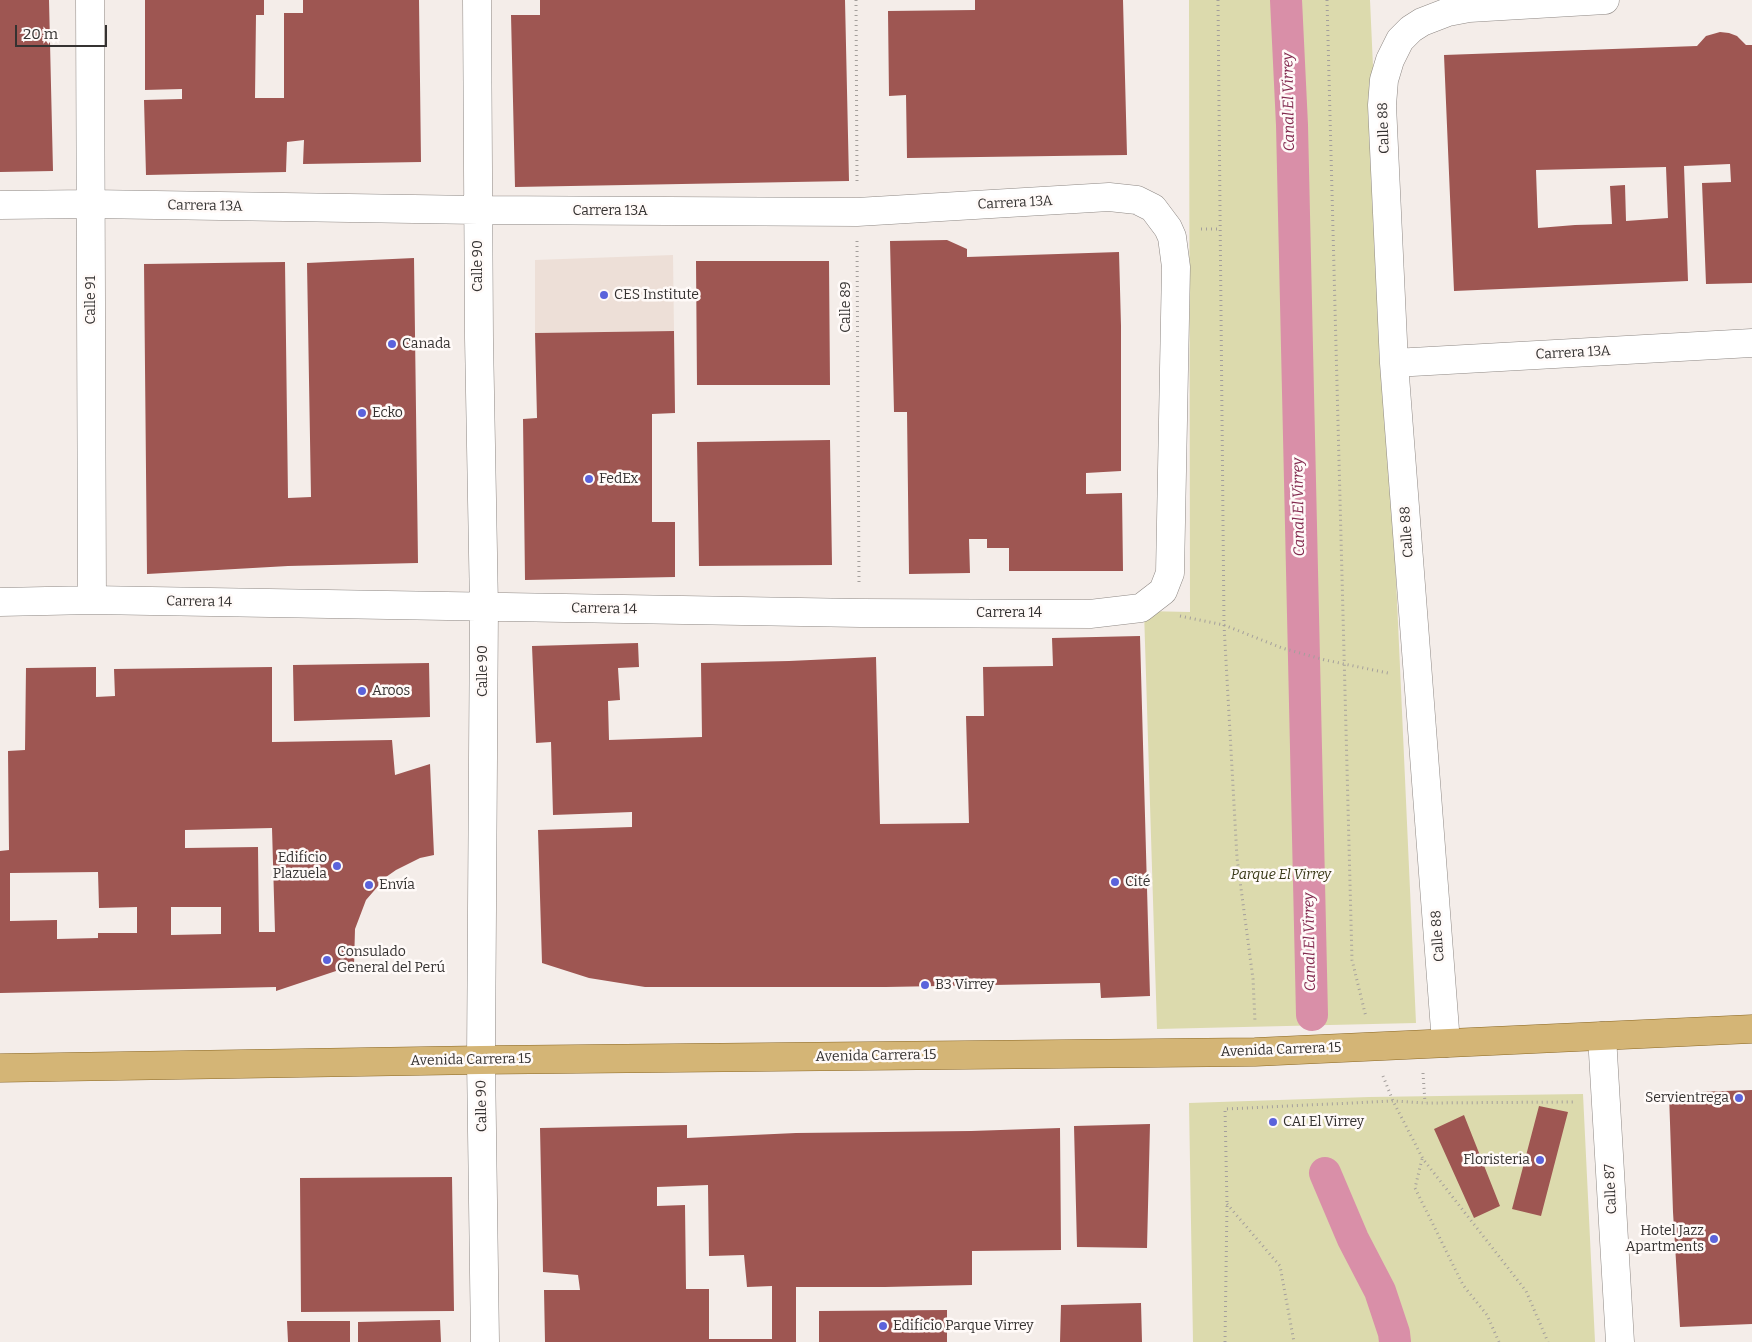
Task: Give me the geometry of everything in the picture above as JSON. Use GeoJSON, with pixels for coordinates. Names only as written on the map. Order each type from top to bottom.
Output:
{"type":"FeatureCollection","features":[{"type":"Feature","properties":{"kind":"main road","name":"Avenida Carrera 15"},"geometry":{"type":"LineString","coordinates":[[0,1068],[481,1060],[1255,1052],[1752,1029]]}},
{"type":"Feature","properties":{"kind":"street","name":"Calle 91"},"geometry":{"type":"LineString","coordinates":[[90,0],[92,600]]}},
{"type":"Feature","properties":{"kind":"street","name":"Calle 90"},"geometry":{"type":"LineString","coordinates":[[477,0],[484,607],[481,1060],[485,1342]]}},
{"type":"Feature","properties":{"kind":"street"},"geometry":{"type":"LineString","coordinates":[[1561,1],[1604,0]]}},
{"type":"Feature","properties":{"kind":"street","name":"Calle 88"},"geometry":{"type":"LineString","coordinates":[[1446,1043],[1394,363],[1382,105],[1384,80],[1390,60],[1400,40],[1411,29],[1422,22],[1448,12],[1469,8],[1561,1]]}},
{"type":"Feature","properties":{"kind":"street","name":"Carrera 13A"},"geometry":{"type":"LineString","coordinates":[[0,205],[91,204],[478,210],[857,212],[1109,197],[1137,200],[1154,208],[1168,228],[1175,250],[1176,267],[1170,573],[1163,591],[1141,608]]}},
{"type":"Feature","properties":{"kind":"street","name":"Carrera 13A"},"geometry":{"type":"LineString","coordinates":[[1394,363],[1752,343]]}},
{"type":"Feature","properties":{"kind":"street","name":"Carrera 14"},"geometry":{"type":"LineString","coordinates":[[0,602],[92,600],[860,613],[1090,614],[1141,608]]}},
{"type":"Feature","properties":{"kind":"street","name":"Calle 87"},"geometry":{"type":"LineString","coordinates":[[1602,1036],[1620,1342]]}},
{"type":"Feature","properties":{"kind":"path","name":"Calle 89"},"geometry":{"type":"LineString","coordinates":[[856,0],[860,613]]}},
{"type":"Feature","properties":{"kind":"path"},"geometry":{"type":"LineString","coordinates":[[1218,0],[1224,625],[1237,858],[1253,979],[1255,1052]]}},
{"type":"Feature","properties":{"kind":"path"},"geometry":{"type":"LineString","coordinates":[[1327,0],[1352,960],[1374,1047],[1393,1101],[1422,1159],[1526,1291],[1548,1342]]}},
{"type":"Feature","properties":{"kind":"path"},"geometry":{"type":"LineString","coordinates":[[1141,608],[1224,625],[1282,648],[1344,665],[1418,679]]}},
{"type":"Feature","properties":{"kind":"path"},"geometry":{"type":"LineString","coordinates":[[1225,1342],[1227,1204],[1225,1109],[1393,1101],[1425,1103],[1578,1102]]}},
{"type":"Feature","properties":{"kind":"path"},"geometry":{"type":"LineString","coordinates":[[1422,1159],[1415,1188],[1463,1285],[1487,1315],[1499,1342]]}},
{"type":"Feature","properties":{"kind":"path"},"geometry":{"type":"LineString","coordinates":[[1227,1204],[1280,1266],[1294,1342]]}},
{"type":"Feature","properties":{"kind":"shaded area","name":"CES Institute"},"geometry":{"type":"Polygon","coordinates":[[[673,255],[674,331],[535,333],[535,260],[673,255]]]}},
{"type":"Feature","properties":{"kind":"green space","name":"Parque El Virrey"},"geometry":{"type":"Polygon","coordinates":[[[1189,0],[1370,0],[1416,1023],[1157,1029],[1144,611],[1190,612],[1189,0]]]}},
{"type":"Feature","properties":{"kind":"green space"},"geometry":{"type":"Polygon","coordinates":[[[1583,1094],[1595,1342],[1193,1342],[1189,1103],[1369,1097],[1583,1094]]]}},
{"type":"Feature","properties":{"kind":"building"},"geometry":{"type":"Polygon","coordinates":[[[0,0],[49,0],[53,171],[0,172],[0,0]]]}},
{"type":"Feature","properties":{"kind":"building"},"geometry":{"type":"Polygon","coordinates":[[[145,0],[264,0],[264,15],[256,15],[255,98],[284,98],[284,13],[303,13],[303,0],[419,0],[421,162],[303,164],[304,140],[287,142],[286,172],[146,175],[144,100],[182,99],[182,89],[145,90],[145,0]]]}},
{"type":"Feature","properties":{"kind":"building"},"geometry":{"type":"Polygon","coordinates":[[[540,0],[845,0],[849,181],[515,187],[511,15],[540,15],[540,0]]]}},
{"type":"Feature","properties":{"kind":"building"},"geometry":{"type":"Polygon","coordinates":[[[975,0],[1123,0],[1127,155],[907,158],[906,95],[889,96],[888,11],[975,10],[975,0]]]}},
{"type":"Feature","properties":{"kind":"building"},"geometry":{"type":"Polygon","coordinates":[[[1720,32],[1729,33],[1737,36],[1746,45],[1752,45],[1752,283],[1706,284],[1702,183],[1731,182],[1730,164],[1684,166],[1688,281],[1454,291],[1444,55],[1697,46],[1706,36],[1720,32]],[[1666,167],[1536,170],[1538,228],[1612,224],[1610,186],[1625,185],[1626,221],[1668,218],[1666,167]]]}},
{"type":"Feature","properties":{"kind":"building"},"geometry":{"type":"Polygon","coordinates":[[[947,240],[967,249],[967,257],[1119,252],[1121,471],[1086,473],[1086,494],[1122,493],[1123,571],[1009,571],[1009,548],[987,548],[987,539],[969,539],[970,573],[909,574],[907,412],[894,412],[890,241],[947,240]]]}},
{"type":"Feature","properties":{"kind":"building"},"geometry":{"type":"Polygon","coordinates":[[[414,258],[418,563],[288,566],[147,574],[144,264],[285,262],[288,498],[311,497],[307,263],[414,258]]]}},
{"type":"Feature","properties":{"kind":"building"},"geometry":{"type":"Polygon","coordinates":[[[696,261],[829,261],[830,385],[697,385],[696,261]]]}},
{"type":"Feature","properties":{"kind":"building"},"geometry":{"type":"Polygon","coordinates":[[[674,331],[675,413],[652,414],[652,522],[675,522],[675,577],[525,580],[523,419],[537,418],[535,333],[674,331]]]}},
{"type":"Feature","properties":{"kind":"building"},"geometry":{"type":"Polygon","coordinates":[[[830,440],[832,565],[699,566],[697,442],[830,440]]]}},
{"type":"Feature","properties":{"kind":"building"},"geometry":{"type":"Polygon","coordinates":[[[1140,636],[1150,996],[1101,998],[1100,983],[886,987],[645,987],[589,978],[542,963],[538,830],[632,827],[632,812],[553,815],[551,742],[536,743],[532,646],[638,643],[639,667],[618,668],[620,700],[608,701],[609,740],[702,737],[701,663],[876,657],[880,824],[969,823],[966,716],[984,716],[983,667],[1053,666],[1052,638],[1140,636]]]}},
{"type":"Feature","properties":{"kind":"building","name":"Aroos"},"geometry":{"type":"Polygon","coordinates":[[[429,663],[430,717],[294,721],[293,665],[429,663]]]}},
{"type":"Feature","properties":{"kind":"building"},"geometry":{"type":"Polygon","coordinates":[[[96,667],[96,697],[115,696],[114,669],[272,667],[272,742],[392,740],[395,775],[430,764],[434,855],[420,858],[396,870],[386,877],[366,900],[355,929],[354,965],[276,991],[276,987],[0,993],[0,851],[9,850],[8,751],[25,750],[26,668],[96,667]],[[272,828],[185,830],[185,848],[258,847],[259,932],[275,932],[272,828]],[[98,872],[10,873],[10,921],[57,920],[57,939],[98,938],[98,933],[137,933],[137,907],[99,908],[98,872]],[[171,907],[171,935],[221,934],[221,907],[171,907]]]}},
{"type":"Feature","properties":{"kind":"building"},"geometry":{"type":"Polygon","coordinates":[[[1752,1090],[1752,1324],[1680,1327],[1673,1212],[1669,1093],[1752,1090]]]}},
{"type":"Feature","properties":{"kind":"building","name":"Floristeria"},"geometry":{"type":"Polygon","coordinates":[[[1539,1106],[1568,1112],[1541,1216],[1512,1209],[1539,1106]]]}},
{"type":"Feature","properties":{"kind":"building","name":"Floristeria"},"geometry":{"type":"Polygon","coordinates":[[[1464,1115],[1500,1206],[1474,1218],[1434,1129],[1464,1115]]]}},
{"type":"Feature","properties":{"kind":"building"},"geometry":{"type":"Polygon","coordinates":[[[1150,1124],[1147,1248],[1077,1247],[1074,1126],[1150,1124]]]}},
{"type":"Feature","properties":{"kind":"building"},"geometry":{"type":"Polygon","coordinates":[[[687,1125],[687,1138],[796,1133],[1060,1128],[1061,1250],[972,1251],[972,1285],[796,1287],[796,1342],[545,1342],[544,1290],[580,1290],[578,1275],[543,1272],[540,1128],[687,1125]],[[708,1185],[657,1187],[657,1206],[685,1205],[686,1289],[709,1289],[709,1339],[772,1339],[772,1286],[747,1287],[744,1255],[709,1256],[708,1185]]]}},
{"type":"Feature","properties":{"kind":"building"},"geometry":{"type":"Polygon","coordinates":[[[452,1177],[454,1311],[301,1312],[300,1178],[452,1177]]]}},
{"type":"Feature","properties":{"kind":"building"},"geometry":{"type":"Polygon","coordinates":[[[1141,1303],[1142,1342],[1060,1342],[1061,1305],[1141,1303]]]}},
{"type":"Feature","properties":{"kind":"building","name":"Edificio Parque Virrey"},"geometry":{"type":"Polygon","coordinates":[[[947,1310],[947,1342],[819,1342],[819,1311],[947,1310]]]}},
{"type":"Feature","properties":{"kind":"building"},"geometry":{"type":"Polygon","coordinates":[[[440,1320],[441,1342],[358,1342],[358,1322],[440,1320]]]}},
{"type":"Feature","properties":{"kind":"building"},"geometry":{"type":"Polygon","coordinates":[[[287,1321],[350,1321],[350,1342],[288,1342],[287,1321]]]}},
{"type":"Feature","properties":{"kind":"waterway","name":"Canal El Virrey"},"geometry":{"type":"LineString","coordinates":[[1286,0],[1292,125],[1312,1015]]}},
{"type":"Feature","properties":{"kind":"waterway","name":"Canal El Virrey"},"geometry":{"type":"LineString","coordinates":[[1325,1173],[1353,1239],[1380,1291],[1394,1333],[1395,1342]]}},
{"type":"Feature","properties":{"kind":"place","name":"CES Institute"},"geometry":{"type":"Point","coordinates":[604,295]}},
{"type":"Feature","properties":{"kind":"place","name":"Canada"},"geometry":{"type":"Point","coordinates":[392,344]}},
{"type":"Feature","properties":{"kind":"place","name":"Ecko"},"geometry":{"type":"Point","coordinates":[362,413]}},
{"type":"Feature","properties":{"kind":"place","name":"FedEx"},"geometry":{"type":"Point","coordinates":[589,479]}},
{"type":"Feature","properties":{"kind":"place","name":"Aroos"},"geometry":{"type":"Point","coordinates":[362,691]}},
{"type":"Feature","properties":{"kind":"place","name":"Edificio Plazuela"},"geometry":{"type":"Point","coordinates":[337,866]}},
{"type":"Feature","properties":{"kind":"place","name":"Cité"},"geometry":{"type":"Point","coordinates":[1115,882]}},
{"type":"Feature","properties":{"kind":"place","name":"Envía"},"geometry":{"type":"Point","coordinates":[369,885]}},
{"type":"Feature","properties":{"kind":"place","name":"Consulado General del Perú"},"geometry":{"type":"Point","coordinates":[327,960]}},
{"type":"Feature","properties":{"kind":"place","name":"B3 Virrey"},"geometry":{"type":"Point","coordinates":[925,985]}},
{"type":"Feature","properties":{"kind":"place","name":"Servientrega"},"geometry":{"type":"Point","coordinates":[1739,1098]}},
{"type":"Feature","properties":{"kind":"place","name":"CAI El Virrey"},"geometry":{"type":"Point","coordinates":[1273,1122]}},
{"type":"Feature","properties":{"kind":"place","name":"Floristeria"},"geometry":{"type":"Point","coordinates":[1540,1160]}},
{"type":"Feature","properties":{"kind":"place","name":"Hotel Jazz Apartments"},"geometry":{"type":"Point","coordinates":[1714,1239]}},
{"type":"Feature","properties":{"kind":"place","name":"Edificio Parque Virrey"},"geometry":{"type":"Point","coordinates":[883,1326]}}]}
